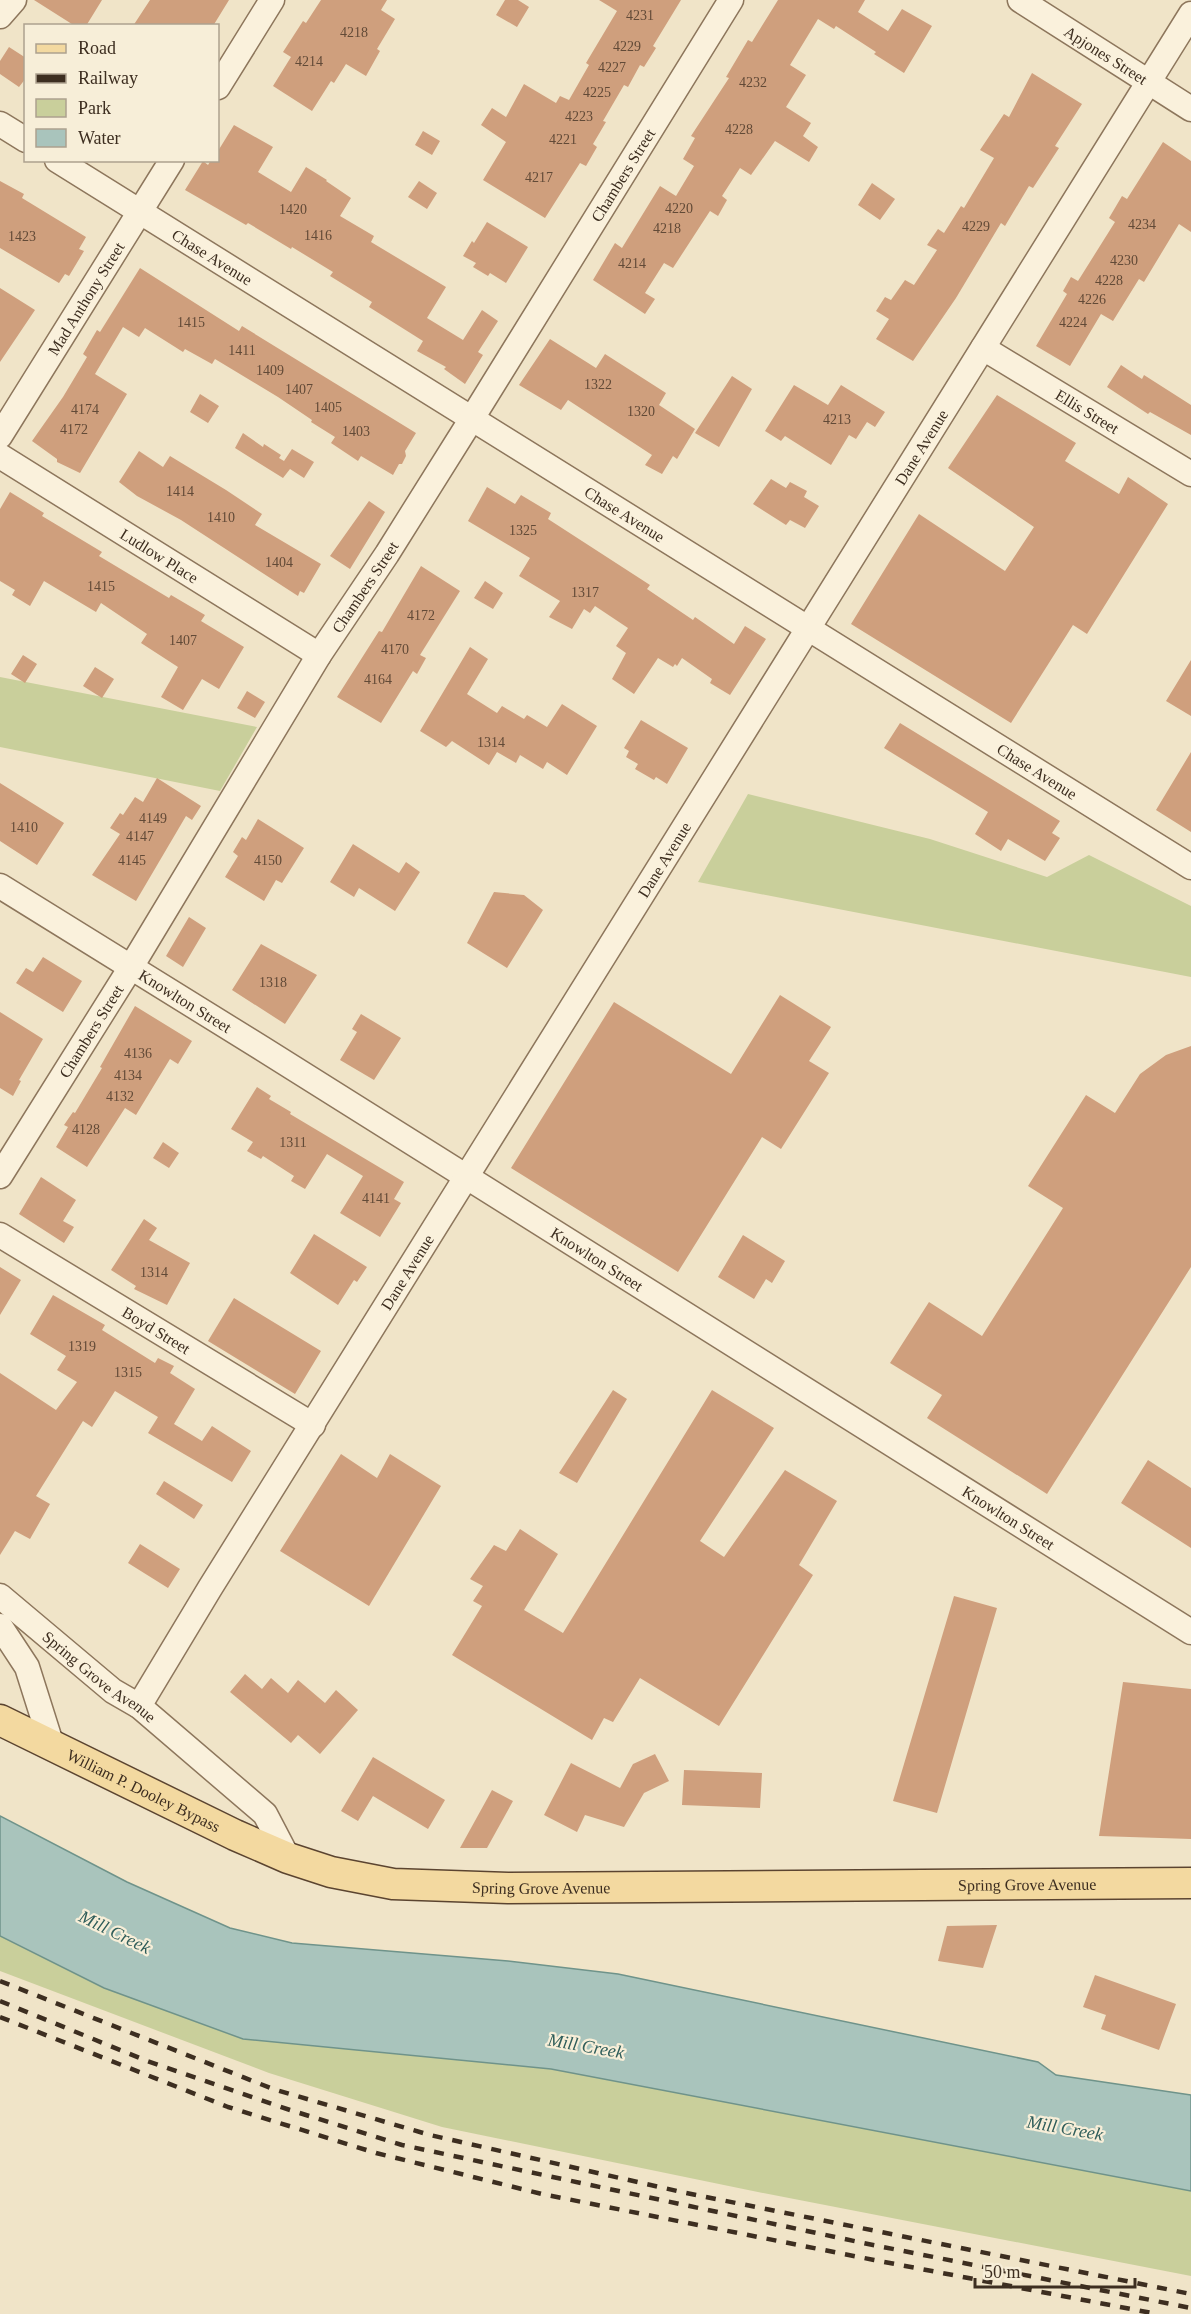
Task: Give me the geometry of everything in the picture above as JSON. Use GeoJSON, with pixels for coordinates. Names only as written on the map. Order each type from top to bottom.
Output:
{"type":"FeatureCollection","features":[{"type":"Feature","properties":{"kind":"main road","name":"William P. Dooley Bypass"},"geometry":{"type":"LineString","coordinates":[[0,1720],[235,1835],[288,1858]]}},
{"type":"Feature","properties":{"kind":"main road","name":"Spring Grove Avenue"},"geometry":{"type":"LineString","coordinates":[[288,1858],[362,1880],[420,1887],[1191,1884]]}},
{"type":"Feature","properties":{"kind":"street"},"geometry":{"type":"LineString","coordinates":[[0,16],[14,0]]}},
{"type":"Feature","properties":{"kind":"street"},"geometry":{"type":"LineString","coordinates":[[219,85],[272,0]]}},
{"type":"Feature","properties":{"kind":"street","name":"Chambers Street"},"geometry":{"type":"LineString","coordinates":[[0,1176],[131,967],[319,656],[387,554],[731,0]]}},
{"type":"Feature","properties":{"kind":"street","name":"Apjones Street"},"geometry":{"type":"LineString","coordinates":[[1020,0],[1191,109]]}},
{"type":"Feature","properties":{"kind":"street","name":"Dane Avenue"},"geometry":{"type":"LineString","coordinates":[[139,1706],[807,628],[1191,14]]}},
{"type":"Feature","properties":{"kind":"street"},"geometry":{"type":"LineString","coordinates":[[0,124],[24,139]]}},
{"type":"Feature","properties":{"kind":"street","name":"Chase Avenue"},"geometry":{"type":"LineString","coordinates":[[60,162],[1191,867]]}},
{"type":"Feature","properties":{"kind":"street","name":"Mad Anthony Street"},"geometry":{"type":"LineString","coordinates":[[0,436],[171,162]]}},
{"type":"Feature","properties":{"kind":"street","name":"Ellis Street"},"geometry":{"type":"LineString","coordinates":[[983,348],[1191,474]]}},
{"type":"Feature","properties":{"kind":"street","name":"Ludlow Place"},"geometry":{"type":"LineString","coordinates":[[0,456],[319,656]]}},
{"type":"Feature","properties":{"kind":"street","name":"Knowlton Street"},"geometry":{"type":"LineString","coordinates":[[0,886],[1191,1632]]}},
{"type":"Feature","properties":{"kind":"street","name":"Boyd Street"},"geometry":{"type":"LineString","coordinates":[[0,1235],[313,1425]]}},
{"type":"Feature","properties":{"kind":"street","name":"Spring Grove Avenue"},"geometry":{"type":"LineString","coordinates":[[0,1596],[113,1691],[139,1706],[265,1814],[288,1858]]}},
{"type":"Feature","properties":{"kind":"street","name":"Spring Grove Avenue"},"geometry":{"type":"LineString","coordinates":[[0,1626],[27,1667],[52,1746]]}},
{"type":"Feature","properties":{"kind":"green space"},"geometry":{"type":"Polygon","coordinates":[[[0,677],[257,727],[220,791],[0,747],[0,677]]]}},
{"type":"Feature","properties":{"kind":"green space"},"geometry":{"type":"Polygon","coordinates":[[[748,794],[930,839],[1047,877],[1089,855],[1191,906],[1191,977],[698,882],[748,794]]]}},
{"type":"Feature","properties":{"kind":"green space"},"geometry":{"type":"Polygon","coordinates":[[[0,1936],[104,1988],[243,2039],[551,2069],[1191,2191],[1191,2276],[753,2191],[442,2127],[269,2073],[0,1971],[0,1936]]]}},
{"type":"Feature","properties":{"kind":"water","name":"Mill Creek"},"geometry":{"type":"Polygon","coordinates":[[[0,1816],[127,1882],[230,1928],[292,1943],[508,1961],[618,1974],[1038,2062],[1056,2075],[1191,2095],[1191,2191],[551,2069],[243,2039],[104,1988],[0,1936],[0,1816]]]}},
{"type":"Feature","properties":{"kind":"building"},"geometry":{"type":"Polygon","coordinates":[[[34,0],[102,0],[87,24],[72,24],[34,0]]]}},
{"type":"Feature","properties":{"kind":"building"},"geometry":{"type":"Polygon","coordinates":[[[150,0],[229,0],[214,24],[134,24],[150,0]]]}},
{"type":"Feature","properties":{"kind":"building"},"geometry":{"type":"Polygon","coordinates":[[[321,0],[387,0],[381,10],[395,19],[377,49],[380,51],[366,76],[346,64],[334,83],[331,81],[312,111],[273,86],[291,57],[283,52],[303,21],[306,23],[321,0]]]}},
{"type":"Feature","properties":{"kind":"building"},"geometry":{"type":"Polygon","coordinates":[[[505,0],[518,0],[529,7],[517,27],[496,15],[505,0]]]}},
{"type":"Feature","properties":{"kind":"building"},"geometry":{"type":"Polygon","coordinates":[[[599,0],[681,0],[653,46],[656,48],[644,67],[640,65],[628,87],[624,85],[603,121],[606,122],[593,144],[597,147],[586,166],[580,163],[545,218],[483,180],[506,142],[481,125],[492,108],[506,117],[524,84],[556,103],[560,96],[569,100],[589,65],[586,63],[617,11],[599,0]]]}},
{"type":"Feature","properties":{"kind":"building"},"geometry":{"type":"Polygon","coordinates":[[[778,0],[865,0],[858,12],[888,31],[902,9],[932,26],[904,73],[836,26],[834,29],[818,19],[790,65],[806,75],[786,107],[811,123],[803,136],[818,147],[809,162],[775,141],[751,175],[740,168],[722,196],[727,200],[718,216],[710,211],[673,268],[664,263],[645,293],[655,299],[645,314],[593,280],[615,243],[622,248],[660,186],[676,196],[694,166],[683,159],[695,138],[691,136],[729,78],[726,77],[748,40],[752,42],[778,0]]]}},
{"type":"Feature","properties":{"kind":"building"},"geometry":{"type":"Polygon","coordinates":[[[9,47],[24,57],[24,81],[19,87],[0,74],[0,61],[9,47]]]}},
{"type":"Feature","properties":{"kind":"building"},"geometry":{"type":"Polygon","coordinates":[[[1032,73],[1082,104],[1055,146],[1059,148],[1033,188],[1029,186],[1005,226],[1001,223],[956,298],[913,361],[876,339],[889,319],[876,311],[885,297],[891,300],[905,280],[914,285],[937,250],[927,245],[938,229],[944,233],[961,206],[964,208],[994,158],[980,150],[1004,114],[1009,117],[1032,73]]]}},
{"type":"Feature","properties":{"kind":"building"},"geometry":{"type":"Polygon","coordinates":[[[234,125],[273,147],[258,172],[291,192],[306,167],[351,198],[340,216],[374,236],[371,242],[446,287],[427,318],[463,340],[482,310],[498,321],[478,352],[483,355],[465,384],[444,369],[446,367],[417,351],[423,341],[369,307],[372,302],[330,276],[333,272],[292,247],[291,249],[248,223],[246,225],[185,190],[202,162],[208,165],[210,162],[219,162],[219,149],[234,125]]]}},
{"type":"Feature","properties":{"kind":"building"},"geometry":{"type":"Polygon","coordinates":[[[423,131],[440,141],[432,155],[415,145],[423,131]]]}},
{"type":"Feature","properties":{"kind":"building"},"geometry":{"type":"Polygon","coordinates":[[[1163,142],[1191,161],[1191,232],[1179,224],[1144,282],[1139,279],[1113,321],[1101,314],[1070,366],[1036,346],[1067,294],[1063,291],[1071,277],[1078,281],[1115,222],[1109,218],[1122,196],[1127,199],[1163,142]]]}},
{"type":"Feature","properties":{"kind":"building"},"geometry":{"type":"Polygon","coordinates":[[[0,181],[24,194],[22,198],[86,237],[79,249],[84,251],[69,276],[65,274],[59,283],[0,248],[0,181]]]}},
{"type":"Feature","properties":{"kind":"building"},"geometry":{"type":"Polygon","coordinates":[[[419,181],[437,193],[427,209],[408,197],[419,181]]]}},
{"type":"Feature","properties":{"kind":"building"},"geometry":{"type":"Polygon","coordinates":[[[872,183],[895,199],[880,220],[858,205],[872,183]]]}},
{"type":"Feature","properties":{"kind":"building"},"geometry":{"type":"Polygon","coordinates":[[[487,222],[528,247],[506,283],[490,273],[488,276],[473,267],[476,263],[463,256],[487,222]]]}},
{"type":"Feature","properties":{"kind":"building"},"geometry":{"type":"Polygon","coordinates":[[[140,268],[239,331],[242,326],[416,433],[405,451],[406,456],[402,464],[399,464],[393,475],[361,456],[358,461],[331,443],[335,437],[311,422],[312,420],[215,359],[212,364],[185,349],[183,352],[145,328],[139,337],[123,327],[95,374],[127,394],[80,473],[57,462],[57,459],[32,441],[63,397],[87,357],[83,354],[97,330],[100,332],[140,268]]]}},
{"type":"Feature","properties":{"kind":"building"},"geometry":{"type":"Polygon","coordinates":[[[0,288],[35,310],[0,362],[0,288]]]}},
{"type":"Feature","properties":{"kind":"building"},"geometry":{"type":"Polygon","coordinates":[[[550,339],[596,368],[605,354],[666,393],[659,405],[695,429],[677,459],[673,456],[662,474],[645,465],[652,455],[568,400],[561,410],[519,385],[550,339]]]}},
{"type":"Feature","properties":{"kind":"building"},"geometry":{"type":"Polygon","coordinates":[[[1121,365],[1142,379],[1144,375],[1191,405],[1191,435],[1150,412],[1148,414],[1107,387],[1121,365]]]}},
{"type":"Feature","properties":{"kind":"building"},"geometry":{"type":"Polygon","coordinates":[[[732,376],[752,389],[719,447],[695,433],[732,376]]]}},
{"type":"Feature","properties":{"kind":"building"},"geometry":{"type":"Polygon","coordinates":[[[794,385],[828,405],[841,385],[885,412],[875,427],[867,422],[856,439],[849,435],[831,465],[785,436],[781,441],[765,431],[794,385]]]}},
{"type":"Feature","properties":{"kind":"building"},"geometry":{"type":"Polygon","coordinates":[[[200,394],[219,406],[208,423],[190,412],[200,394]]]}},
{"type":"Feature","properties":{"kind":"building"},"geometry":{"type":"Polygon","coordinates":[[[997,395],[1076,443],[1065,461],[1119,494],[1128,477],[1168,504],[1087,634],[1073,625],[1011,723],[851,624],[919,514],[1005,571],[1034,527],[948,468],[997,395]]]}},
{"type":"Feature","properties":{"kind":"building"},"geometry":{"type":"Polygon","coordinates":[[[243,433],[263,447],[264,444],[281,455],[279,458],[284,461],[292,449],[314,462],[304,478],[290,469],[283,478],[235,448],[243,433]]]}},
{"type":"Feature","properties":{"kind":"building"},"geometry":{"type":"Polygon","coordinates":[[[139,451],[163,467],[170,456],[226,490],[262,514],[255,525],[321,564],[304,593],[300,591],[298,596],[181,520],[137,496],[119,482],[139,451]]]}},
{"type":"Feature","properties":{"kind":"building"},"geometry":{"type":"Polygon","coordinates":[[[771,479],[786,488],[790,482],[807,491],[804,497],[819,506],[805,528],[790,520],[786,525],[753,504],[771,479]]]}},
{"type":"Feature","properties":{"kind":"building"},"geometry":{"type":"Polygon","coordinates":[[[487,487],[515,504],[521,495],[551,513],[548,519],[650,585],[647,589],[693,620],[695,617],[734,644],[745,626],[766,639],[730,695],[710,683],[712,679],[682,658],[677,666],[675,664],[673,667],[658,658],[634,694],[612,679],[626,653],[616,646],[628,628],[595,606],[590,613],[584,609],[572,629],[549,617],[560,601],[519,576],[530,558],[468,521],[487,487]]]}},
{"type":"Feature","properties":{"kind":"building"},"geometry":{"type":"Polygon","coordinates":[[[10,492],[44,513],[42,516],[102,552],[99,556],[169,598],[171,595],[205,615],[201,621],[244,647],[219,689],[202,679],[183,710],[161,697],[178,667],[141,643],[147,634],[101,603],[96,612],[44,581],[30,606],[12,595],[15,590],[0,581],[0,509],[10,492]]]}},
{"type":"Feature","properties":{"kind":"building"},"geometry":{"type":"Polygon","coordinates":[[[369,501],[385,512],[350,569],[330,556],[369,501]]]}},
{"type":"Feature","properties":{"kind":"building"},"geometry":{"type":"Polygon","coordinates":[[[421,566],[460,591],[420,655],[426,658],[417,674],[413,671],[381,723],[337,697],[379,631],[382,632],[421,566]]]}},
{"type":"Feature","properties":{"kind":"building"},"geometry":{"type":"Polygon","coordinates":[[[485,581],[503,593],[493,609],[474,598],[485,581]]]}},
{"type":"Feature","properties":{"kind":"building"},"geometry":{"type":"Polygon","coordinates":[[[470,647],[488,659],[467,694],[497,713],[502,706],[524,719],[527,715],[547,727],[562,704],[597,726],[567,775],[547,762],[543,769],[520,755],[516,763],[497,752],[489,765],[452,741],[446,747],[420,731],[470,647]]]}},
{"type":"Feature","properties":{"kind":"building"},"geometry":{"type":"Polygon","coordinates":[[[23,655],[37,664],[25,683],[11,674],[23,655]]]}},
{"type":"Feature","properties":{"kind":"building"},"geometry":{"type":"Polygon","coordinates":[[[1191,660],[1191,716],[1166,701],[1191,660]]]}},
{"type":"Feature","properties":{"kind":"building"},"geometry":{"type":"Polygon","coordinates":[[[95,667],[114,679],[102,698],[83,686],[95,667]]]}},
{"type":"Feature","properties":{"kind":"building"},"geometry":{"type":"Polygon","coordinates":[[[247,691],[265,702],[255,718],[237,708],[247,691]]]}},
{"type":"Feature","properties":{"kind":"building"},"geometry":{"type":"Polygon","coordinates":[[[641,720],[688,748],[667,784],[656,777],[654,780],[635,769],[638,764],[626,757],[629,751],[624,748],[641,720]]]}},
{"type":"Feature","properties":{"kind":"building"},"geometry":{"type":"Polygon","coordinates":[[[900,723],[1060,821],[1052,833],[1060,838],[1045,861],[1008,839],[1001,851],[975,834],[988,812],[884,748],[900,723]]]}},
{"type":"Feature","properties":{"kind":"building"},"geometry":{"type":"Polygon","coordinates":[[[1191,752],[1191,832],[1156,810],[1191,752]]]}},
{"type":"Feature","properties":{"kind":"building"},"geometry":{"type":"Polygon","coordinates":[[[157,778],[201,806],[192,820],[186,816],[136,901],[92,875],[120,834],[110,828],[120,813],[123,815],[135,797],[143,802],[157,778]]]}},
{"type":"Feature","properties":{"kind":"building"},"geometry":{"type":"Polygon","coordinates":[[[0,783],[64,823],[37,865],[0,841],[0,783]]]}},
{"type":"Feature","properties":{"kind":"building"},"geometry":{"type":"Polygon","coordinates":[[[258,819],[304,848],[282,883],[276,880],[264,901],[225,877],[238,856],[233,852],[242,837],[246,840],[258,819]]]}},
{"type":"Feature","properties":{"kind":"building"},"geometry":{"type":"Polygon","coordinates":[[[353,844],[399,873],[406,862],[420,872],[395,911],[359,888],[354,897],[330,882],[353,844]]]}},
{"type":"Feature","properties":{"kind":"building"},"geometry":{"type":"Polygon","coordinates":[[[494,892],[524,895],[543,910],[507,968],[467,943],[494,892]]]}},
{"type":"Feature","properties":{"kind":"building"},"geometry":{"type":"Polygon","coordinates":[[[189,917],[206,928],[183,967],[166,956],[189,917]]]}},
{"type":"Feature","properties":{"kind":"building"},"geometry":{"type":"Polygon","coordinates":[[[261,944],[317,975],[285,1024],[232,990],[261,944]]]}},
{"type":"Feature","properties":{"kind":"building"},"geometry":{"type":"Polygon","coordinates":[[[43,957],[82,981],[63,1012],[16,983],[26,968],[33,972],[43,957]]]}},
{"type":"Feature","properties":{"kind":"building"},"geometry":{"type":"Polygon","coordinates":[[[780,995],[831,1027],[809,1061],[829,1073],[781,1149],[762,1137],[678,1272],[511,1168],[614,1002],[731,1074],[780,995]]]}},
{"type":"Feature","properties":{"kind":"building"},"geometry":{"type":"Polygon","coordinates":[[[135,1006],[192,1041],[178,1064],[170,1059],[136,1115],[125,1108],[87,1167],[56,1147],[68,1127],[64,1125],[73,1112],[75,1113],[102,1068],[100,1067],[135,1006]]]}},
{"type":"Feature","properties":{"kind":"building"},"geometry":{"type":"Polygon","coordinates":[[[0,1012],[43,1039],[19,1080],[21,1081],[13,1096],[0,1088],[0,1012]]]}},
{"type":"Feature","properties":{"kind":"building"},"geometry":{"type":"Polygon","coordinates":[[[361,1014],[401,1038],[374,1080],[340,1060],[357,1032],[352,1029],[361,1014]]]}},
{"type":"Feature","properties":{"kind":"building"},"geometry":{"type":"Polygon","coordinates":[[[1191,1046],[1191,1267],[1047,1494],[927,1418],[942,1395],[890,1363],[929,1302],[982,1336],[1063,1208],[1028,1186],[1086,1095],[1115,1113],[1140,1074],[1166,1055],[1191,1046]]]}},
{"type":"Feature","properties":{"kind":"building"},"geometry":{"type":"Polygon","coordinates":[[[257,1087],[271,1096],[269,1099],[291,1112],[290,1114],[404,1182],[394,1199],[401,1203],[380,1237],[340,1213],[363,1176],[327,1154],[305,1189],[291,1181],[294,1176],[263,1156],[261,1159],[247,1151],[253,1142],[231,1129],[257,1087]]]}},
{"type":"Feature","properties":{"kind":"building"},"geometry":{"type":"Polygon","coordinates":[[[163,1142],[179,1153],[169,1168],[153,1158],[163,1142]]]}},
{"type":"Feature","properties":{"kind":"building"},"geometry":{"type":"Polygon","coordinates":[[[41,1177],[76,1200],[63,1221],[74,1227],[64,1243],[19,1214],[41,1177]]]}},
{"type":"Feature","properties":{"kind":"building"},"geometry":{"type":"Polygon","coordinates":[[[144,1219],[157,1228],[149,1240],[190,1263],[167,1305],[134,1289],[136,1286],[111,1270],[144,1219]]]}},
{"type":"Feature","properties":{"kind":"building"},"geometry":{"type":"Polygon","coordinates":[[[314,1234],[367,1267],[357,1282],[354,1280],[338,1305],[290,1273],[314,1234]]]}},
{"type":"Feature","properties":{"kind":"building"},"geometry":{"type":"Polygon","coordinates":[[[743,1235],[785,1261],[772,1283],[766,1279],[754,1299],[718,1277],[743,1235]]]}},
{"type":"Feature","properties":{"kind":"building"},"geometry":{"type":"Polygon","coordinates":[[[0,1267],[21,1280],[0,1315],[0,1267]]]}},
{"type":"Feature","properties":{"kind":"building"},"geometry":{"type":"Polygon","coordinates":[[[53,1295],[105,1325],[102,1330],[155,1363],[158,1358],[174,1366],[170,1373],[195,1389],[174,1424],[202,1441],[212,1426],[251,1451],[232,1482],[148,1433],[158,1417],[115,1391],[92,1427],[83,1421],[36,1496],[50,1504],[30,1539],[15,1531],[0,1555],[0,1373],[56,1410],[77,1382],[57,1370],[66,1356],[30,1334],[53,1295]]]}},
{"type":"Feature","properties":{"kind":"building"},"geometry":{"type":"Polygon","coordinates":[[[234,1298],[321,1351],[295,1394],[208,1341],[234,1298]]]}},
{"type":"Feature","properties":{"kind":"building"},"geometry":{"type":"Polygon","coordinates":[[[613,1390],[627,1399],[577,1483],[559,1473],[613,1390]]]}},
{"type":"Feature","properties":{"kind":"building"},"geometry":{"type":"Polygon","coordinates":[[[712,1390],[774,1428],[700,1541],[724,1557],[785,1470],[837,1501],[799,1565],[813,1575],[719,1726],[640,1678],[613,1722],[604,1718],[592,1740],[452,1655],[482,1606],[473,1601],[483,1586],[470,1579],[494,1545],[506,1551],[520,1529],[558,1554],[524,1610],[563,1633],[712,1390]]]}},
{"type":"Feature","properties":{"kind":"building"},"geometry":{"type":"Polygon","coordinates":[[[341,1454],[377,1478],[390,1454],[441,1486],[369,1606],[280,1551],[341,1454]]]}},
{"type":"Feature","properties":{"kind":"building"},"geometry":{"type":"Polygon","coordinates":[[[1148,1460],[1191,1488],[1191,1548],[1121,1503],[1148,1460]]]}},
{"type":"Feature","properties":{"kind":"building"},"geometry":{"type":"Polygon","coordinates":[[[164,1481],[203,1505],[194,1519],[156,1494],[164,1481]]]}},
{"type":"Feature","properties":{"kind":"building"},"geometry":{"type":"Polygon","coordinates":[[[140,1544],[180,1569],[168,1588],[128,1563],[140,1544]]]}},
{"type":"Feature","properties":{"kind":"building"},"geometry":{"type":"Polygon","coordinates":[[[954,1596],[997,1608],[937,1813],[893,1801],[954,1596]]]}},
{"type":"Feature","properties":{"kind":"building"},"geometry":{"type":"Polygon","coordinates":[[[245,1674],[262,1689],[271,1678],[288,1693],[298,1680],[325,1703],[336,1690],[358,1710],[320,1754],[298,1735],[291,1743],[230,1692],[245,1674]]]}},
{"type":"Feature","properties":{"kind":"building"},"geometry":{"type":"Polygon","coordinates":[[[1123,1682],[1191,1689],[1191,1839],[1099,1836],[1123,1682]]]}},
{"type":"Feature","properties":{"kind":"building"},"geometry":{"type":"Polygon","coordinates":[[[655,1754],[669,1781],[644,1793],[624,1827],[585,1815],[577,1832],[544,1815],[571,1763],[620,1788],[633,1764],[655,1754]]]}},
{"type":"Feature","properties":{"kind":"building"},"geometry":{"type":"Polygon","coordinates":[[[373,1757],[445,1800],[428,1829],[373,1796],[358,1821],[341,1811],[373,1757]]]}},
{"type":"Feature","properties":{"kind":"building"},"geometry":{"type":"Polygon","coordinates":[[[684,1770],[762,1773],[760,1808],[682,1805],[684,1770]]]}},
{"type":"Feature","properties":{"kind":"building"},"geometry":{"type":"Polygon","coordinates":[[[492,1790],[513,1801],[487,1848],[460,1848],[492,1790]]]}},
{"type":"Feature","properties":{"kind":"building"},"geometry":{"type":"Polygon","coordinates":[[[997,1925],[983,1968],[938,1961],[947,1926],[997,1925]]]}},
{"type":"Feature","properties":{"kind":"building"},"geometry":{"type":"Polygon","coordinates":[[[1095,1975],[1176,2004],[1159,2050],[1101,2029],[1106,2015],[1083,2007],[1095,1975]]]}},
{"type":"Feature","properties":{"kind":"railway"},"geometry":{"type":"LineString","coordinates":[[0,1981],[273,2089],[430,2135],[686,2193],[1191,2294]]}},
{"type":"Feature","properties":{"kind":"railway"},"geometry":{"type":"LineString","coordinates":[[0,2001],[147,2061],[402,2145],[873,2245],[1191,2308]]}},
{"type":"Feature","properties":{"kind":"railway"},"geometry":{"type":"LineString","coordinates":[[0,2017],[228,2107],[376,2153],[542,2194],[1157,2314]]}}]}
